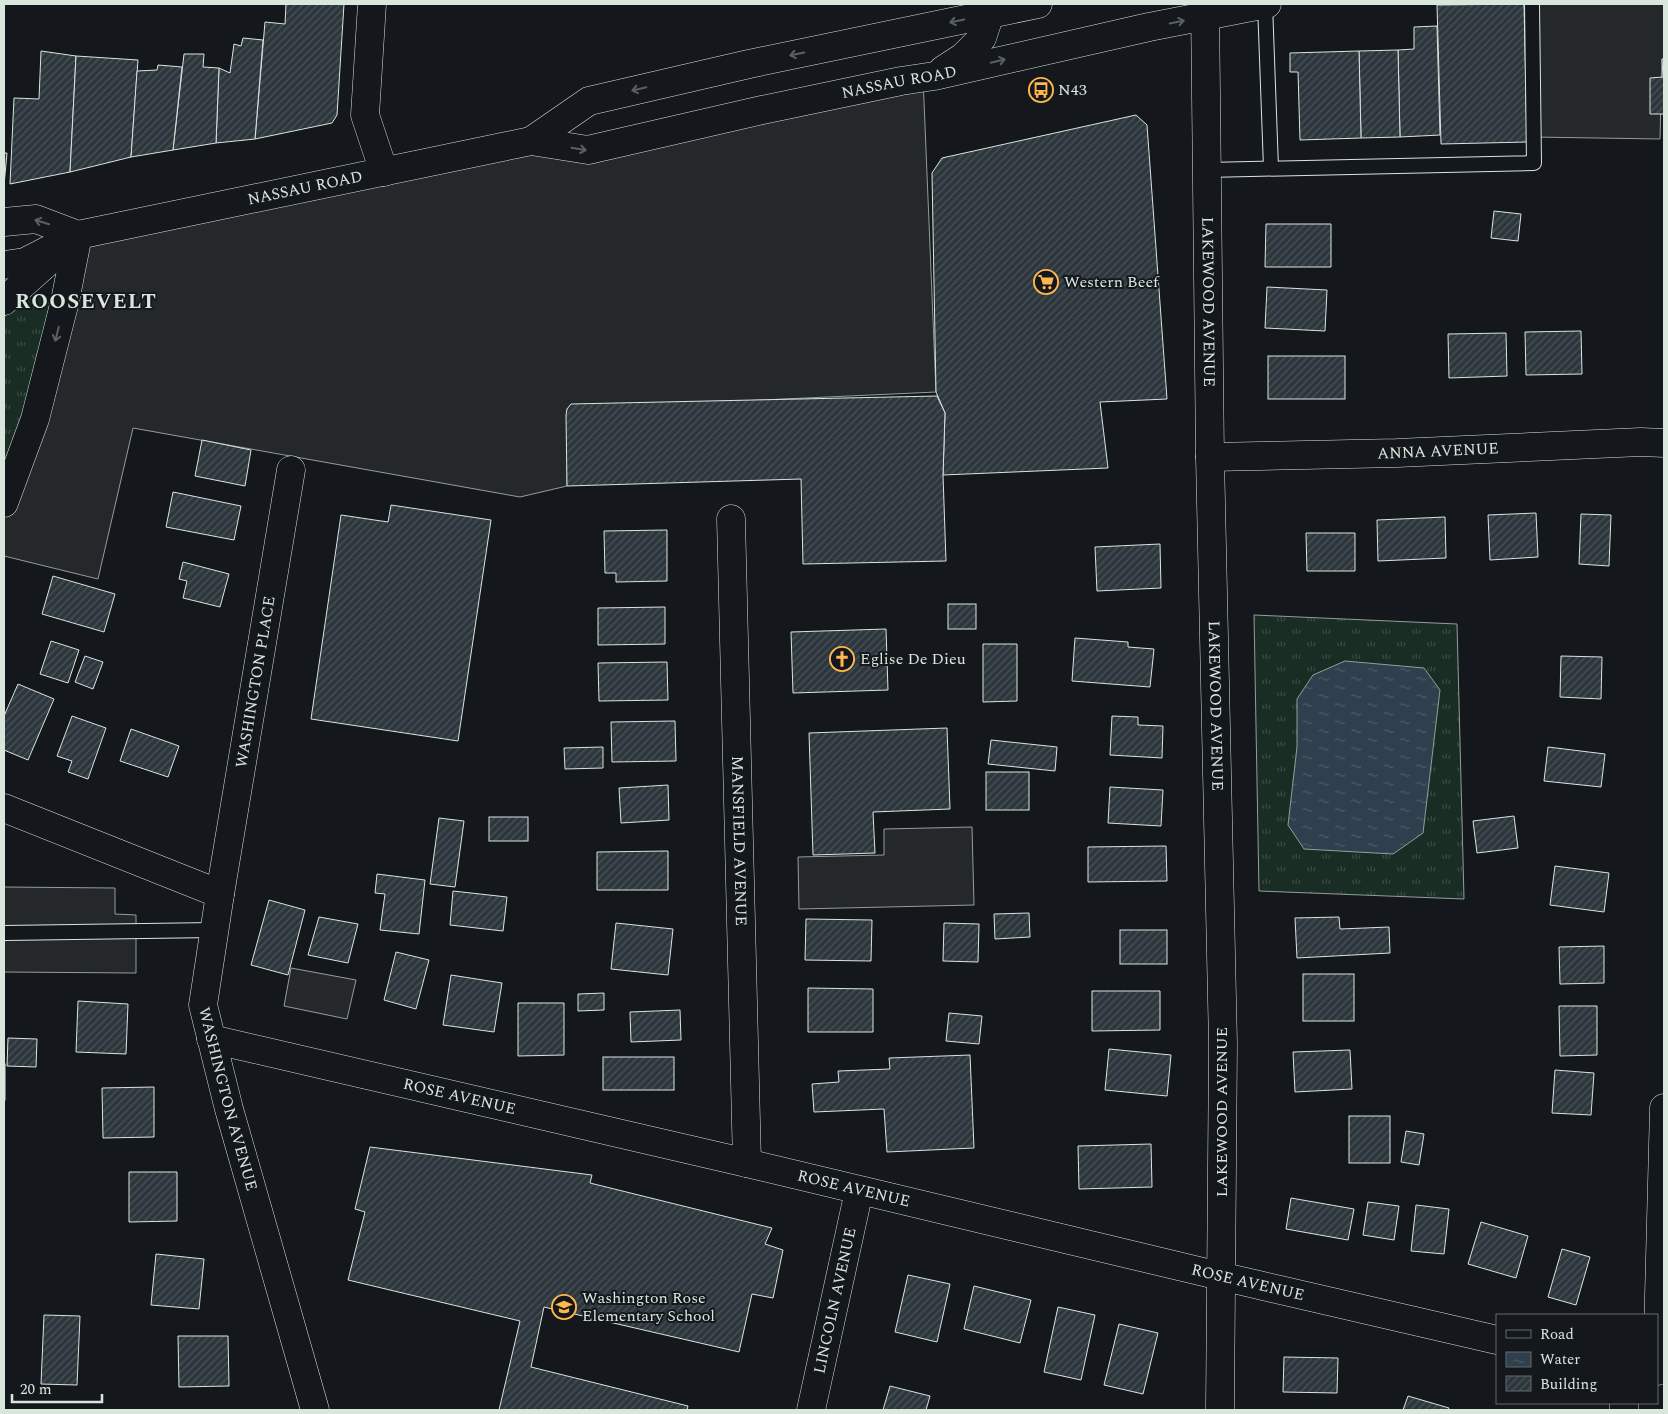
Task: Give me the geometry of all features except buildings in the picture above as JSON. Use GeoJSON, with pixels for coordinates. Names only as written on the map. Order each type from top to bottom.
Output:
{"type":"FeatureCollection","features":[{"type":"Feature","properties":{"kind":"street"},"geometry":{"type":"LineString","coordinates":[[372,4],[365,115],[384,172]]}},
{"type":"Feature","properties":{"kind":"street","name":"NASSAU ROAD"},"geometry":{"type":"LineString","coordinates":[[531,141],[589,101],[990,9],[1038,4]]}},
{"type":"Feature","properties":{"kind":"street","name":"NASSAU ROAD"},"geometry":{"type":"LineString","coordinates":[[4,265],[26,262],[78,235],[531,141],[588,150],[771,108],[934,76],[1205,10],[1266,4]]}},
{"type":"Feature","properties":{"kind":"street"},"geometry":{"type":"LineString","coordinates":[[934,76],[963,57],[982,38],[990,9]]}},
{"type":"Feature","properties":{"kind":"street","name":"LAKEWOOD AVENUE"},"geometry":{"type":"LineString","coordinates":[[1205,10],[1210,457],[1223,1044],[1220,1410]]}},
{"type":"Feature","properties":{"kind":"street"},"geometry":{"type":"LineString","coordinates":[[4,222],[36,219],[78,235]]}},
{"type":"Feature","properties":{"kind":"street"},"geometry":{"type":"LineString","coordinates":[[4,302],[78,235]]}},
{"type":"Feature","properties":{"kind":"street"},"geometry":{"type":"LineString","coordinates":[[4,503],[35,419],[65,301],[78,235]]}},
{"type":"Feature","properties":{"kind":"street","name":"ANNA AVENUE"},"geometry":{"type":"LineString","coordinates":[[1210,457],[1397,453],[1641,442],[1664,443]]}},
{"type":"Feature","properties":{"kind":"street","name":"WASHINGTON PLACE"},"geometry":{"type":"LineString","coordinates":[[220,894],[291,470]]}},
{"type":"Feature","properties":{"kind":"street","name":"MANSFIELD AVENUE"},"geometry":{"type":"LineString","coordinates":[[731,520],[746,1163]]}},
{"type":"Feature","properties":{"kind":"street"},"geometry":{"type":"LineString","coordinates":[[4,808],[220,894]]}},
{"type":"Feature","properties":{"kind":"street","name":"WASHINGTON AVENUE"},"geometry":{"type":"LineString","coordinates":[[220,894],[203,1005],[229,1109],[315,1410]]}},
{"type":"Feature","properties":{"kind":"street","name":"ROSE AVENUE"},"geometry":{"type":"LineString","coordinates":[[211,1039],[1496,1340]]}},
{"type":"Feature","properties":{"kind":"street"},"geometry":{"type":"LineString","coordinates":[[1658,1333],[1664,1108]]}},
{"type":"Feature","properties":{"kind":"street","name":"LINCOLN AVENUE"},"geometry":{"type":"LineString","coordinates":[[811,1410],[859,1191]]}},
{"type":"Feature","properties":{"kind":"lane"},"geometry":{"type":"LineString","coordinates":[[1266,4],[1271,168]]}},
{"type":"Feature","properties":{"kind":"lane"},"geometry":{"type":"LineString","coordinates":[[1207,170],[1534,162],[1532,4]]}},
{"type":"Feature","properties":{"kind":"lane"},"geometry":{"type":"LineString","coordinates":[[4,933],[214,930]]}},
{"type":"Feature","properties":{"kind":"green space"},"geometry":{"type":"Polygon","coordinates":[[[32,291],[52,306],[4,500],[4,317],[32,291]]]}},
{"type":"Feature","properties":{"kind":"green space"},"geometry":{"type":"Polygon","coordinates":[[[1254,615],[1457,624],[1464,899],[1259,891],[1254,615]]]}},
{"type":"Feature","properties":{"kind":"shaded area"},"geometry":{"type":"Polygon","coordinates":[[[1532,4],[1664,4],[1664,59],[1662,59],[1660,139],[1533,137],[1532,4]]]}},
{"type":"Feature","properties":{"kind":"shaded area"},"geometry":{"type":"Polygon","coordinates":[[[923,77],[936,392],[567,409],[567,486],[520,497],[133,428],[98,579],[4,556],[4,513],[78,235],[531,141],[588,150],[923,77]]]}},
{"type":"Feature","properties":{"kind":"shaded area"},"geometry":{"type":"Polygon","coordinates":[[[972,827],[974,905],[799,909],[798,857],[884,855],[884,829],[972,827]]]}},
{"type":"Feature","properties":{"kind":"shaded area"},"geometry":{"type":"Polygon","coordinates":[[[4,887],[115,888],[115,914],[136,915],[136,973],[4,972],[4,887]]]}},
{"type":"Feature","properties":{"kind":"shaded area"},"geometry":{"type":"Polygon","coordinates":[[[291,968],[356,980],[347,1019],[284,1006],[291,968]]]}},
{"type":"Feature","properties":{"kind":"water"},"geometry":{"type":"Polygon","coordinates":[[[1345,661],[1424,668],[1440,690],[1423,833],[1393,854],[1304,849],[1288,825],[1297,747],[1297,699],[1313,675],[1345,661]]]}},
{"type":"Feature","properties":{"kind":"place","name":"N43"},"geometry":{"type":"Point","coordinates":[1041,90]}},
{"type":"Feature","properties":{"kind":"place","name":"Western Beef"},"geometry":{"type":"Point","coordinates":[1046,282]}},
{"type":"Feature","properties":{"kind":"place","name":"Eglise De Dieu"},"geometry":{"type":"Point","coordinates":[842,659]}},
{"type":"Feature","properties":{"kind":"place","name":"Washington Rose Elementary School"},"geometry":{"type":"Point","coordinates":[564,1307]}},
{"type":"Feature","properties":{"kind":"district","name":"ROOSEVELT"},"geometry":{"type":"Point","coordinates":[86,302]}}]}
